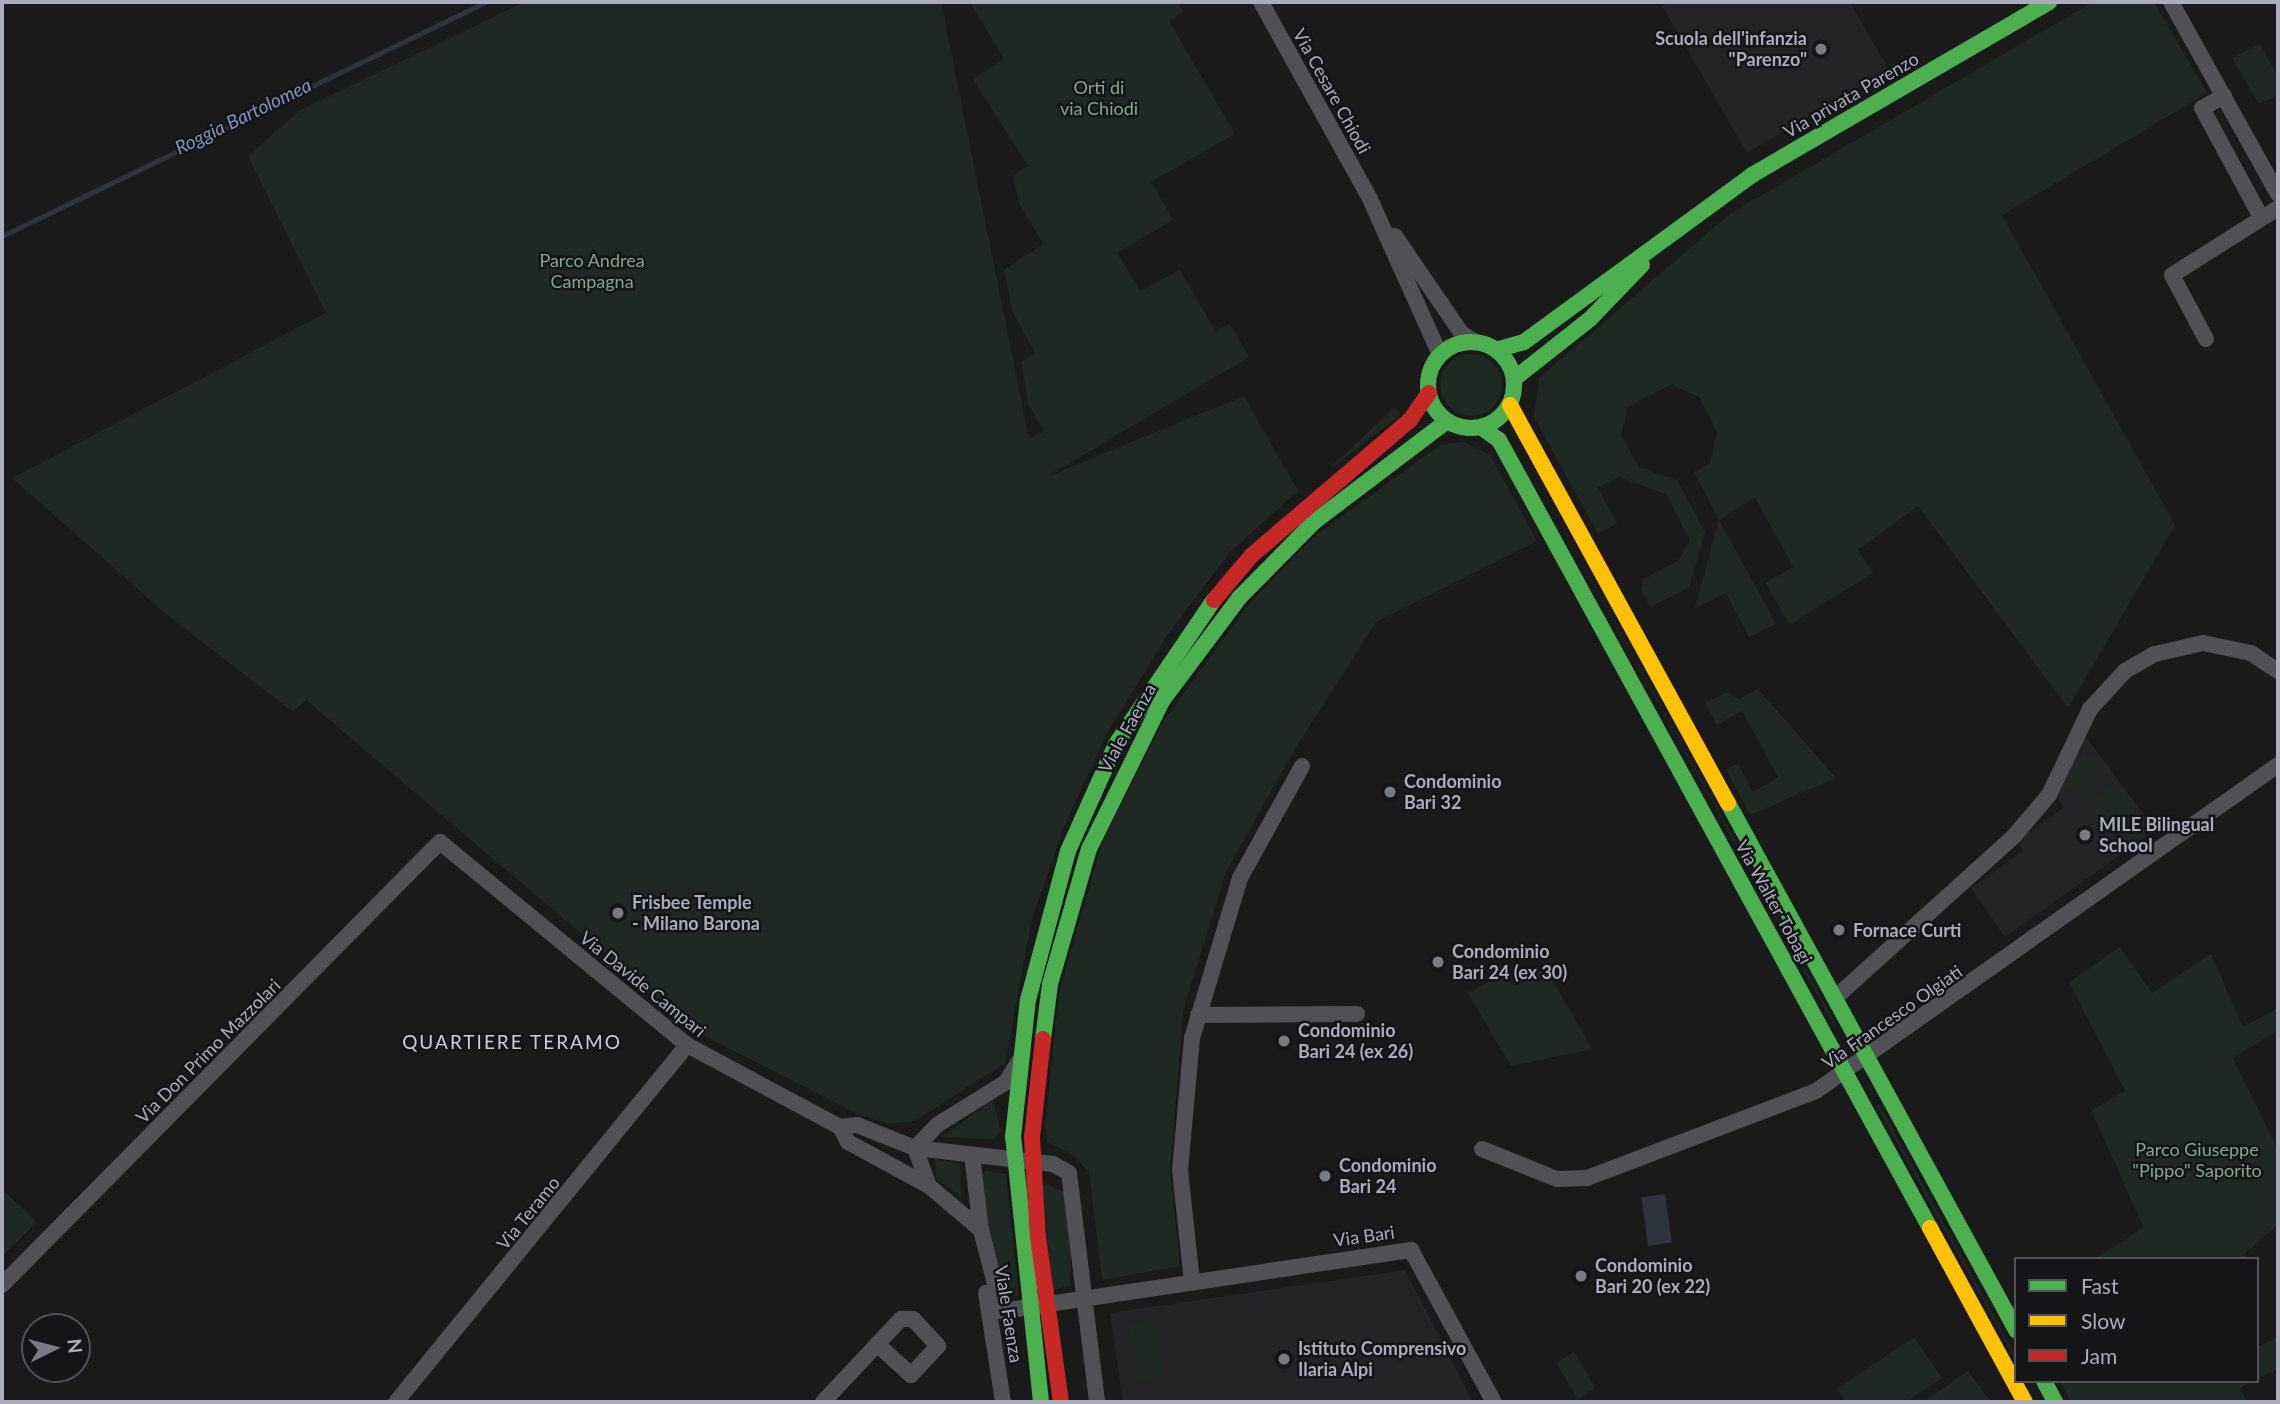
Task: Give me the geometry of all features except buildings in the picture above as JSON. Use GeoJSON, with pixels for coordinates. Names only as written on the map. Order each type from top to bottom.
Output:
{"type":"FeatureCollection","features":[{"type":"Feature","properties":{"kind":"street","name":"Via Cesare Chiodi"},"geometry":{"type":"LineString","coordinates":[[1261,2],[1370,199],[1440,355]]}},
{"type":"Feature","properties":{"kind":"street"},"geometry":{"type":"LineString","coordinates":[[2171,2],[2278,194]]}},
{"type":"Feature","properties":{"kind":"street","name":"Via privata Parenzo"},"geometry":{"type":"LineString","coordinates":[[1496,350],[1524,342],[1752,175],[2042,3]]}},
{"type":"Feature","properties":{"kind":"street"},"geometry":{"type":"LineString","coordinates":[[2224,96],[2202,108],[2261,217]]}},
{"type":"Feature","properties":{"kind":"street","name":"Via Cesare Chiodi"},"geometry":{"type":"LineString","coordinates":[[1370,199],[1462,334],[1476,342]]}},
{"type":"Feature","properties":{"kind":"street"},"geometry":{"type":"LineString","coordinates":[[2206,339],[2172,275],[2278,208]]}},
{"type":"Feature","properties":{"kind":"street","name":"Via privata Parenzo"},"geometry":{"type":"LineString","coordinates":[[1514,379],[1590,319],[1678,228]]}},
{"type":"Feature","properties":{"kind":"street"},"geometry":{"type":"LineString","coordinates":[[1476,342],[1496,350],[1514,379],[1510,405],[1481,427],[1447,421],[1429,393],[1440,355],[1476,342]]}},
{"type":"Feature","properties":{"kind":"street","name":"Viale Faenza"},"geometry":{"type":"LineString","coordinates":[[1041,1402],[1027,1309],[1014,1160],[1021,1052],[1060,874],[1105,766],[1143,698],[1252,555],[1410,420],[1429,393]]}},
{"type":"Feature","properties":{"kind":"street","name":"Via Walter Tobagi"},"geometry":{"type":"LineString","coordinates":[[1510,405],[2014,1326]]}},
{"type":"Feature","properties":{"kind":"street","name":"Viale Faenza"},"geometry":{"type":"LineString","coordinates":[[1060,1402],[1046,1306],[1032,1162],[1039,1049],[1060,939],[1099,826],[1151,720],[1212,631],[1282,551],[1447,421]]}},
{"type":"Feature","properties":{"kind":"street","name":"Via Walter Tobagi"},"geometry":{"type":"LineString","coordinates":[[1481,427],[1499,440],[2014,1382]]}},
{"type":"Feature","properties":{"kind":"street"},"geometry":{"type":"LineString","coordinates":[[1836,997],[2014,836],[2049,795],[2090,709],[2125,671],[2155,654],[2203,643],[2251,653],[2278,671]]}},
{"type":"Feature","properties":{"kind":"street","name":"Via Francesco Olgiati"},"geometry":{"type":"LineString","coordinates":[[1482,1149],[1557,1179],[1587,1178],[1816,1091],[1869,1058],[2278,765]]}},
{"type":"Feature","properties":{"kind":"street"},"geometry":{"type":"LineString","coordinates":[[1192,1282],[1180,1121],[1198,1015],[1240,878],[1302,766]]}},
{"type":"Feature","properties":{"kind":"street","name":"Via Davide Campari"},"geometry":{"type":"LineString","coordinates":[[440,842],[687,1045],[840,1127],[848,1142],[929,1186],[981,1231]]}},
{"type":"Feature","properties":{"kind":"street","name":"Via Don Primo Mazzolari"},"geometry":{"type":"LineString","coordinates":[[2,1286],[440,842]]}},
{"type":"Feature","properties":{"kind":"street"},"geometry":{"type":"LineString","coordinates":[[1198,1015],[1357,1014]]}},
{"type":"Feature","properties":{"kind":"street","name":"Via Teramo"},"geometry":{"type":"LineString","coordinates":[[396,1402],[687,1045]]}},
{"type":"Feature","properties":{"kind":"street","name":"Viale Faenza"},"geometry":{"type":"LineString","coordinates":[[915,1148],[937,1125],[1006,1082],[1021,1052]]}},
{"type":"Feature","properties":{"kind":"street","name":"Via Davide Campari"},"geometry":{"type":"LineString","coordinates":[[840,1127],[857,1125],[915,1148],[929,1186]]}},
{"type":"Feature","properties":{"kind":"street"},"geometry":{"type":"LineString","coordinates":[[915,1148],[1062,1167],[1074,1180],[1084,1298],[1097,1402]]}},
{"type":"Feature","properties":{"kind":"street","name":"Viale Faenza"},"geometry":{"type":"LineString","coordinates":[[972,1155],[1003,1402]]}},
{"type":"Feature","properties":{"kind":"street","name":"Viale Faenza"},"geometry":{"type":"LineString","coordinates":[[981,1231],[998,1306],[1027,1309]]}},
{"type":"Feature","properties":{"kind":"street","name":"Via Bari"},"geometry":{"type":"LineString","coordinates":[[1084,1298],[1414,1251],[1494,1402]]}},
{"type":"Feature","properties":{"kind":"street"},"geometry":{"type":"LineString","coordinates":[[1027,1309],[1084,1298]]}},
{"type":"Feature","properties":{"kind":"street"},"geometry":{"type":"LineString","coordinates":[[823,1402],[877,1344]]}},
{"type":"Feature","properties":{"kind":"street","name":"Via Walter Tobagi"},"geometry":{"type":"LineString","coordinates":[[2015,1383],[2025,1402]]}},
{"type":"Feature","properties":{"kind":"street"},"geometry":{"type":"LineString","coordinates":[[2044,1383],[2055,1402]]}},
{"type":"Feature","properties":{"kind":"shaded area"},"geometry":{"type":"Polygon","coordinates":[[[1669,2],[1850,2],[1889,70],[1747,153],[1662,6],[1669,2]]]}},
{"type":"Feature","properties":{"kind":"shaded area","name":"MILE Bilingual School"},"geometry":{"type":"Polygon","coordinates":[[[2084,734],[2155,830],[2005,937],[1971,888],[2023,851],[2016,841],[2063,808],[2058,795],[2084,734]]]}},
{"type":"Feature","properties":{"kind":"shaded area"},"geometry":{"type":"Polygon","coordinates":[[[1665,1194],[1672,1243],[1648,1246],[1641,1197],[1665,1194]]]}},
{"type":"Feature","properties":{"kind":"shaded area","name":"Istituto Comprensivo Ilaria Alpi"},"geometry":{"type":"Polygon","coordinates":[[[1405,1270],[1473,1402],[1123,1402],[1110,1313],[1405,1270]]]}},
{"type":"Feature","properties":{"kind":"green space","name":"Parco Andrea Campagna"},"geometry":{"type":"Polygon","coordinates":[[[524,2],[941,2],[1029,439],[1044,431],[1028,403],[1021,362],[1035,353],[1012,311],[1004,270],[1043,244],[1019,203],[1013,176],[1028,166],[973,79],[1004,59],[970,2],[1177,2],[1183,12],[1169,21],[1235,134],[1151,182],[1173,220],[1117,253],[1141,291],[1180,270],[1215,331],[1230,324],[1249,357],[1046,477],[1244,396],[1298,491],[1230,552],[1166,637],[1107,733],[1063,829],[1032,919],[1005,1063],[915,1121],[888,1124],[853,1112],[697,1032],[306,700],[293,712],[166,614],[12,478],[326,313],[248,156],[299,111],[524,2]]]}},
{"type":"Feature","properties":{"kind":"green space"},"geometry":{"type":"Polygon","coordinates":[[[2093,2],[2154,2],[2207,93],[2002,215],[2175,525],[2068,708],[1918,506],[1858,550],[1873,573],[1789,625],[1766,583],[1793,567],[1755,497],[1719,520],[1694,472],[1710,463],[1717,432],[1699,397],[1671,385],[1628,407],[1621,435],[1639,467],[1677,480],[1705,532],[1689,587],[1651,607],[1641,590],[1644,579],[1678,561],[1690,540],[1666,494],[1619,477],[1598,488],[1617,523],[1598,534],[1534,417],[1539,378],[1731,213],[2093,2]]]}},
{"type":"Feature","properties":{"kind":"green space"},"geometry":{"type":"Polygon","coordinates":[[[2260,44],[2278,77],[2278,95],[2259,104],[2232,58],[2260,44]]]}},
{"type":"Feature","properties":{"kind":"green space"},"geometry":{"type":"Polygon","coordinates":[[[1471,354],[1493,363],[1502,385],[1493,407],[1471,416],[1449,407],[1440,385],[1449,363],[1471,354]]]}},
{"type":"Feature","properties":{"kind":"green space"},"geometry":{"type":"Polygon","coordinates":[[[1395,407],[1401,415],[1332,468],[1332,466],[1395,407]]]}},
{"type":"Feature","properties":{"kind":"green space"},"geometry":{"type":"Polygon","coordinates":[[[1464,442],[1490,455],[1537,541],[1376,622],[1293,752],[1226,872],[1184,1007],[1170,1169],[1180,1266],[1102,1280],[1089,1172],[1072,1154],[1047,1142],[1045,1127],[1059,992],[1103,840],[1162,723],[1249,604],[1312,538],[1440,445],[1464,442]]]}},
{"type":"Feature","properties":{"kind":"green space"},"geometry":{"type":"Polygon","coordinates":[[[1526,459],[1836,1025],[1834,1026],[1526,459]]]}},
{"type":"Feature","properties":{"kind":"green space"},"geometry":{"type":"Polygon","coordinates":[[[1719,520],[1776,624],[1749,637],[1726,593],[1695,608],[1719,520]]]}},
{"type":"Feature","properties":{"kind":"green space"},"geometry":{"type":"Polygon","coordinates":[[[1758,689],[1836,778],[1750,815],[1726,769],[1738,764],[1753,792],[1778,777],[1742,711],[1717,725],[1705,703],[1726,692],[1739,699],[1758,689]]]}},
{"type":"Feature","properties":{"kind":"green space"},"geometry":{"type":"Polygon","coordinates":[[[2083,752],[2103,762],[2085,796],[2066,786],[2083,752]]]}},
{"type":"Feature","properties":{"kind":"green space"},"geometry":{"type":"Polygon","coordinates":[[[2117,782],[2150,831],[2122,850],[2089,801],[2117,782]]]}},
{"type":"Feature","properties":{"kind":"green space","name":"Parco Giuseppe \"Pippo\" Saporito"},"geometry":{"type":"Polygon","coordinates":[[[2120,947],[2152,993],[2211,954],[2243,1027],[2278,1008],[2278,1030],[2233,1058],[2278,1150],[2278,1225],[2245,1253],[2247,1257],[2097,1257],[2144,1228],[2091,1110],[2125,1091],[2069,982],[2120,947]]]}},
{"type":"Feature","properties":{"kind":"green space"},"geometry":{"type":"Polygon","coordinates":[[[1544,965],[1592,1049],[1511,1066],[1468,993],[1504,973],[1511,984],[1544,965]]]}},
{"type":"Feature","properties":{"kind":"green space"},"geometry":{"type":"Polygon","coordinates":[[[993,1100],[1001,1131],[994,1139],[941,1137],[993,1100]]]}},
{"type":"Feature","properties":{"kind":"green space"},"geometry":{"type":"Polygon","coordinates":[[[1879,1104],[2014,1357],[1877,1106],[1879,1104]]]}},
{"type":"Feature","properties":{"kind":"green space"},"geometry":{"type":"Polygon","coordinates":[[[935,1159],[960,1164],[961,1198],[935,1177],[935,1159]]]}},
{"type":"Feature","properties":{"kind":"green space"},"geometry":{"type":"Polygon","coordinates":[[[986,1171],[1006,1174],[1019,1297],[998,1291],[981,1177],[986,1171]]]}},
{"type":"Feature","properties":{"kind":"green space"},"geometry":{"type":"Polygon","coordinates":[[[1043,1183],[1066,1193],[1071,1249],[1070,1285],[1052,1291],[1043,1183]]]}},
{"type":"Feature","properties":{"kind":"green space"},"geometry":{"type":"Polygon","coordinates":[[[2,1189],[37,1222],[2,1256],[2,1189]]]}},
{"type":"Feature","properties":{"kind":"green space"},"geometry":{"type":"Polygon","coordinates":[[[1158,1319],[1167,1376],[1136,1381],[1127,1324],[1158,1319]]]}},
{"type":"Feature","properties":{"kind":"green space"},"geometry":{"type":"Polygon","coordinates":[[[1914,1337],[1942,1378],[1906,1402],[1846,1402],[1837,1389],[1914,1337]]]}},
{"type":"Feature","properties":{"kind":"green space"},"geometry":{"type":"Polygon","coordinates":[[[2278,1337],[2278,1369],[2259,1378],[2259,1346],[2278,1337]]]}},
{"type":"Feature","properties":{"kind":"green space"},"geometry":{"type":"Polygon","coordinates":[[[1574,1352],[1596,1388],[1578,1399],[1556,1363],[1574,1352]]]}},
{"type":"Feature","properties":{"kind":"green space"},"geometry":{"type":"Polygon","coordinates":[[[1968,1371],[1991,1402],[1923,1402],[1968,1371]]]}},
{"type":"Feature","properties":{"kind":"green space"},"geometry":{"type":"Polygon","coordinates":[[[2061,1383],[2249,1383],[2240,1388],[2247,1402],[2071,1402],[2061,1383]]]}},
{"type":"Feature","properties":{"kind":"waterway","name":"Roggia Bartolomea"},"geometry":{"type":"LineString","coordinates":[[2,236],[486,2]]}},
{"type":"Feature","properties":{"kind":"traffic: fast"},"geometry":{"type":"LineString","coordinates":[[1496,350],[1524,342],[1752,175],[2049,2]]}},
{"type":"Feature","properties":{"kind":"traffic: fast"},"geometry":{"type":"LineString","coordinates":[[1514,379],[1590,319],[1642,265]]}},
{"type":"Feature","properties":{"kind":"traffic: fast"},"geometry":{"type":"LineString","coordinates":[[1471,342],[1488,345],[1502,354],[1511,368],[1514,385],[1511,402],[1502,416],[1488,425],[1471,428],[1454,425],[1440,416],[1431,402],[1428,385],[1431,368],[1440,354],[1454,345],[1471,342]]}},
{"type":"Feature","properties":{"kind":"traffic: fast"},"geometry":{"type":"LineString","coordinates":[[1043,1039],[1050,984],[1089,849],[1162,701],[1239,598],[1314,522],[1447,421]]}},
{"type":"Feature","properties":{"kind":"traffic: fast"},"geometry":{"type":"LineString","coordinates":[[1481,427],[1499,440],[1930,1228]]}},
{"type":"Feature","properties":{"kind":"traffic: fast"},"geometry":{"type":"LineString","coordinates":[[1041,1402],[1013,1137],[1028,1000],[1068,851],[1116,744],[1214,600]]}},
{"type":"Feature","properties":{"kind":"traffic: fast"},"geometry":{"type":"LineString","coordinates":[[1728,803],[2014,1326]]}},
{"type":"Feature","properties":{"kind":"traffic: fast"},"geometry":{"type":"LineString","coordinates":[[2045,1383],[2055,1402]]}},
{"type":"Feature","properties":{"kind":"traffic: slow"},"geometry":{"type":"LineString","coordinates":[[1510,405],[1728,803]]}},
{"type":"Feature","properties":{"kind":"traffic: slow"},"geometry":{"type":"LineString","coordinates":[[1930,1228],[2014,1382]]}},
{"type":"Feature","properties":{"kind":"traffic: slow"},"geometry":{"type":"LineString","coordinates":[[2015,1383],[2025,1402]]}},
{"type":"Feature","properties":{"kind":"traffic: jam"},"geometry":{"type":"LineString","coordinates":[[1214,600],[1252,555],[1410,420],[1429,393]]}},
{"type":"Feature","properties":{"kind":"traffic: jam"},"geometry":{"type":"LineString","coordinates":[[1043,1039],[1032,1137],[1038,1237],[1061,1402]]}},
{"type":"Feature","properties":{"kind":"place","name":"Scuola dell'infanzia \"Parenzo\""},"geometry":{"type":"Point","coordinates":[1821,49]}},
{"type":"Feature","properties":{"kind":"place","name":"Condominio Bari 32"},"geometry":{"type":"Point","coordinates":[1390,792]}},
{"type":"Feature","properties":{"kind":"place","name":"MILE Bilingual School"},"geometry":{"type":"Point","coordinates":[2085,835]}},
{"type":"Feature","properties":{"kind":"place","name":"Frisbee Temple - Milano Barona"},"geometry":{"type":"Point","coordinates":[618,913]}},
{"type":"Feature","properties":{"kind":"place","name":"Fornace Curti"},"geometry":{"type":"Point","coordinates":[1839,930]}},
{"type":"Feature","properties":{"kind":"place","name":"Condominio Bari 24 (ex 30)"},"geometry":{"type":"Point","coordinates":[1438,962]}},
{"type":"Feature","properties":{"kind":"place","name":"Condominio Bari 24 (ex 26)"},"geometry":{"type":"Point","coordinates":[1284,1041]}},
{"type":"Feature","properties":{"kind":"place","name":"Condominio Bari 24"},"geometry":{"type":"Point","coordinates":[1325,1176]}},
{"type":"Feature","properties":{"kind":"place","name":"Condominio Bari 20 (ex 22)"},"geometry":{"type":"Point","coordinates":[1581,1276]}},
{"type":"Feature","properties":{"kind":"place","name":"Istituto Comprensivo Ilaria Alpi"},"geometry":{"type":"Point","coordinates":[1284,1359]}},
{"type":"Feature","properties":{"kind":"district","name":"QUARTIERE TERAMO"},"geometry":{"type":"Point","coordinates":[512,1042]}},
{"type":"Feature","properties":{"kind":"park label","name":"Orti di via Chiodi"},"geometry":{"type":"Point","coordinates":[1099,98]}}]}
